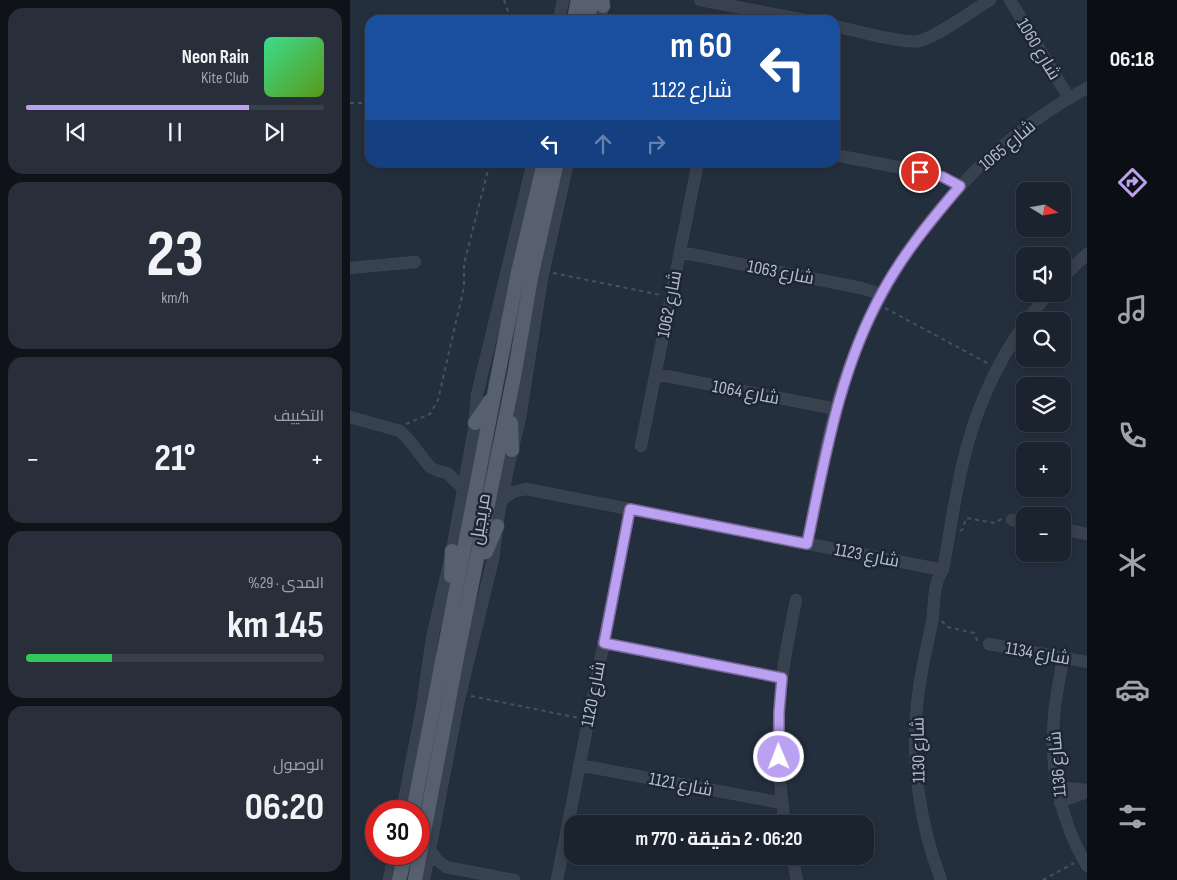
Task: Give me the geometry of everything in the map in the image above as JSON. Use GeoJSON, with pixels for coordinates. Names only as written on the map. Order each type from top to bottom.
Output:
{"type":"FeatureCollection","features":[{"type":"Feature","properties":{"kind":"main road"},"geometry":{"type":"LineString","coordinates":[[575,15],[578,0]]}},
{"type":"Feature","properties":{"kind":"main road"},"geometry":{"type":"LineString","coordinates":[[592,15],[600,5]]}},
{"type":"Feature","properties":{"kind":"main road","name":"مريجيل"},"geometry":{"type":"LineString","coordinates":[[415,800],[518,272],[543,167]]}},
{"type":"Feature","properties":{"kind":"main road","name":"مريجيل"},"geometry":{"type":"LineString","coordinates":[[421,879],[460,642],[515,371],[531,278],[556,167]]}},
{"type":"Feature","properties":{"kind":"main road"},"geometry":{"type":"LineString","coordinates":[[512,450],[511,424],[515,371]]}},
{"type":"Feature","properties":{"kind":"main road"},"geometry":{"type":"LineString","coordinates":[[475,423],[493,396]]}},
{"type":"Feature","properties":{"kind":"main road"},"geometry":{"type":"LineString","coordinates":[[460,642],[470,615],[486,554],[497,526]]}},
{"type":"Feature","properties":{"kind":"main road"},"geometry":{"type":"LineString","coordinates":[[438,681],[436,660],[451,578],[452,551]]}},
{"type":"Feature","properties":{"kind":"main road"},"geometry":{"type":"LineString","coordinates":[[399,880],[402,865]]}},
{"type":"Feature","properties":{"kind":"street"},"geometry":{"type":"LineString","coordinates":[[560,15],[563,0]]}},
{"type":"Feature","properties":{"kind":"street"},"geometry":{"type":"LineString","coordinates":[[700,0],[730,3],[783,15]]}},
{"type":"Feature","properties":{"kind":"street"},"geometry":{"type":"LineString","coordinates":[[840,27],[915,42],[932,36],[990,0]]}},
{"type":"Feature","properties":{"kind":"street","name":"شارع 1060"},"geometry":{"type":"LineString","coordinates":[[1010,0],[1069,98]]}},
{"type":"Feature","properties":{"kind":"street","name":"شارع 1065"},"geometry":{"type":"LineString","coordinates":[[807,544],[836,410],[852,358],[879,298],[912,244],[960,186],[978,168],[1020,132],[1069,98],[1087,88]]}},
{"type":"Feature","properties":{"kind":"street"},"geometry":{"type":"LineString","coordinates":[[840,155],[938,175],[960,186]]}},
{"type":"Feature","properties":{"kind":"street"},"geometry":{"type":"LineString","coordinates":[[404,800],[422,708],[432,638],[452,551],[475,423],[477,395],[532,167]]}},
{"type":"Feature","properties":{"kind":"street","name":"مريجيل"},"geometry":{"type":"LineString","coordinates":[[430,850],[461,694],[493,559],[497,526],[520,418],[543,271],[567,167]]}},
{"type":"Feature","properties":{"kind":"street","name":"شارع 1062"},"geometry":{"type":"LineString","coordinates":[[642,446],[697,167]]}},
{"type":"Feature","properties":{"kind":"street","name":"شارع 1063"},"geometry":{"type":"LineString","coordinates":[[680,252],[852,286],[879,298]]}},
{"type":"Feature","properties":{"kind":"street"},"geometry":{"type":"LineString","coordinates":[[1071,269],[1087,254]]}},
{"type":"Feature","properties":{"kind":"street"},"geometry":{"type":"LineString","coordinates":[[350,268],[415,262]]}},
{"type":"Feature","properties":{"kind":"street","name":"شارع 1130"},"geometry":{"type":"LineString","coordinates":[[1034,312],[1042,302]]}},
{"type":"Feature","properties":{"kind":"street","name":"شارع 1130"},"geometry":{"type":"LineString","coordinates":[[941,880],[923,821],[919,797],[915,748],[918,698],[933,618],[936,587],[943,570],[968,444],[984,397],[997,368],[1016,338]]}},
{"type":"Feature","properties":{"kind":"street","name":"شارع 1064"},"geometry":{"type":"LineString","coordinates":[[656,374],[836,410]]}},
{"type":"Feature","properties":{"kind":"street"},"geometry":{"type":"LineString","coordinates":[[350,417],[394,429],[404,435],[430,467],[447,473],[463,488]]}},
{"type":"Feature","properties":{"kind":"street"},"geometry":{"type":"LineString","coordinates":[[447,473],[459,469],[468,461]]}},
{"type":"Feature","properties":{"kind":"street"},"geometry":{"type":"LineString","coordinates":[[508,469],[515,480],[526,489]]}},
{"type":"Feature","properties":{"kind":"street"},"geometry":{"type":"LineString","coordinates":[[502,500],[513,492],[526,489]]}},
{"type":"Feature","properties":{"kind":"street","name":"شارع 1123"},"geometry":{"type":"LineString","coordinates":[[526,489],[943,570]]}},
{"type":"Feature","properties":{"kind":"street","name":"شارع 1120"},"geometry":{"type":"LineString","coordinates":[[557,880],[630,509]]}},
{"type":"Feature","properties":{"kind":"street"},"geometry":{"type":"LineString","coordinates":[[1012,520],[1016,521]]}},
{"type":"Feature","properties":{"kind":"street"},"geometry":{"type":"LineString","coordinates":[[1071,531],[1087,534]]}},
{"type":"Feature","properties":{"kind":"street"},"geometry":{"type":"LineString","coordinates":[[784,815],[778,744],[782,678],[796,600]]}},
{"type":"Feature","properties":{"kind":"street"},"geometry":{"type":"LineString","coordinates":[[604,643],[782,678]]}},
{"type":"Feature","properties":{"kind":"street","name":"شارع 1134"},"geometry":{"type":"LineString","coordinates":[[989,644],[1087,662]]}},
{"type":"Feature","properties":{"kind":"street","name":"شارع 1136"},"geometry":{"type":"LineString","coordinates":[[1063,658],[1054,718],[1053,752],[1060,803],[1070,833],[1085,863]]}},
{"type":"Feature","properties":{"kind":"street","name":"شارع 1121"},"geometry":{"type":"LineString","coordinates":[[580,765],[782,803]]}},
{"type":"Feature","properties":{"kind":"street"},"geometry":{"type":"LineString","coordinates":[[1057,787],[1087,791]]}},
{"type":"Feature","properties":{"kind":"street"},"geometry":{"type":"LineString","coordinates":[[1060,803],[1087,791]]}},
{"type":"Feature","properties":{"kind":"street"},"geometry":{"type":"LineString","coordinates":[[430,850],[437,860],[446,867]]}},
{"type":"Feature","properties":{"kind":"street"},"geometry":{"type":"LineString","coordinates":[[389,880],[392,865]]}},
{"type":"Feature","properties":{"kind":"street","name":"مريجيل"},"geometry":{"type":"LineString","coordinates":[[421,879],[425,865]]}},
{"type":"Feature","properties":{"kind":"street"},"geometry":{"type":"LineString","coordinates":[[794,865],[798,880]]}},
{"type":"Feature","properties":{"kind":"street"},"geometry":{"type":"LineString","coordinates":[[421,879],[435,870],[446,867],[514,880]]}},
{"type":"Feature","properties":{"kind":"path"},"geometry":{"type":"LineString","coordinates":[[504,0],[509,15]]}},
{"type":"Feature","properties":{"kind":"path"},"geometry":{"type":"LineString","coordinates":[[350,103],[365,104]]}},
{"type":"Feature","properties":{"kind":"path"},"geometry":{"type":"LineString","coordinates":[[394,429],[430,414],[438,400],[464,287],[464,264],[489,167]]}},
{"type":"Feature","properties":{"kind":"path"},"geometry":{"type":"LineString","coordinates":[[543,271],[670,297]]}},
{"type":"Feature","properties":{"kind":"path"},"geometry":{"type":"LineString","coordinates":[[879,298],[997,368]]}},
{"type":"Feature","properties":{"kind":"path"},"geometry":{"type":"LineString","coordinates":[[950,530],[961,531],[965,520],[968,518],[995,524],[1001,518],[1012,520]]}},
{"type":"Feature","properties":{"kind":"path"},"geometry":{"type":"LineString","coordinates":[[933,618],[942,620],[946,627],[974,633],[978,642],[989,644]]}},
{"type":"Feature","properties":{"kind":"path"},"geometry":{"type":"LineString","coordinates":[[461,694],[588,720]]}},
{"type":"Feature","properties":{"kind":"path"},"geometry":{"type":"LineString","coordinates":[[1043,880],[1085,863]]}},
{"type":"Feature","properties":{"kind":"route"},"geometry":{"type":"LineString","coordinates":[[779,757],[779,712],[782,678],[604,643],[630,509],[807,544],[832,423],[859,340],[876,303],[912,244],[960,186],[938,175],[920,172]]}}]}
